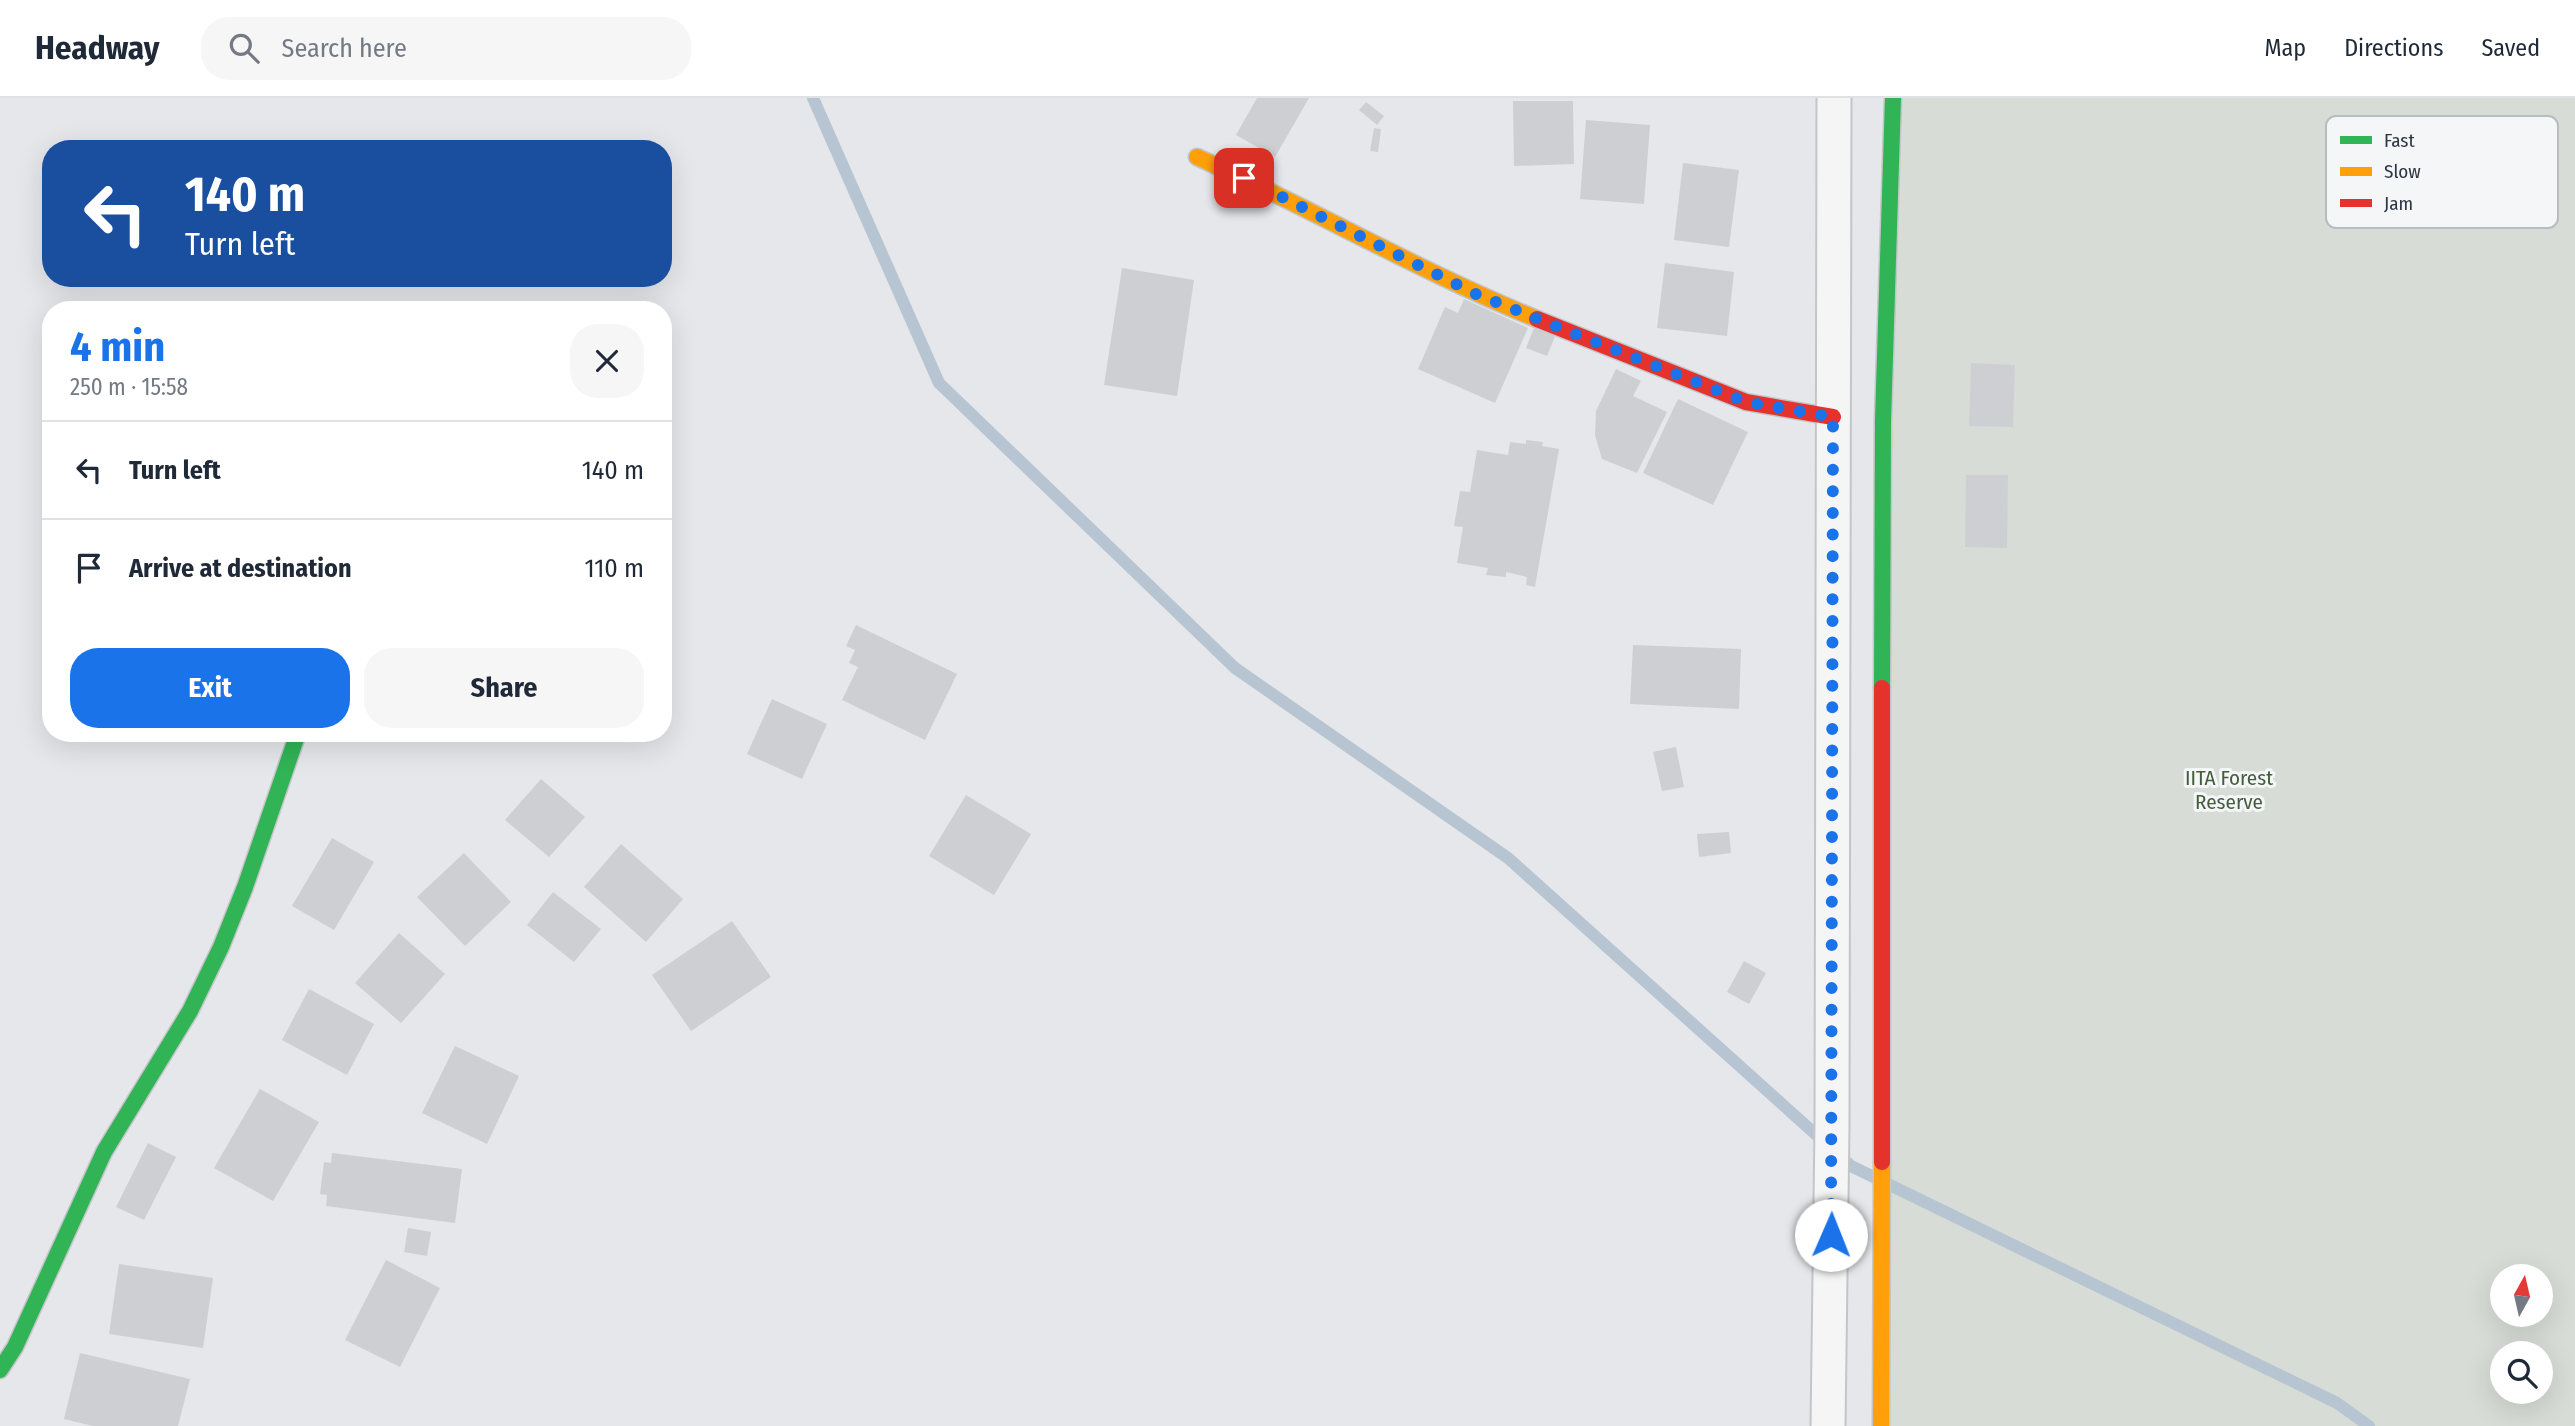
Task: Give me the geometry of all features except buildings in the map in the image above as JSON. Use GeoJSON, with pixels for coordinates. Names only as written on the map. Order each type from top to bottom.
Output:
{"type":"FeatureCollection","features":[{"type":"Feature","properties":{"kind":"street"},"geometry":{"type":"LineString","coordinates":[[1828,1426],[1832,1126],[1834,98]]}},
{"type":"Feature","properties":{"kind":"street"},"geometry":{"type":"LineString","coordinates":[[1881,1426],[1884,421],[1893,98]]}},
{"type":"Feature","properties":{"kind":"street"},"geometry":{"type":"LineString","coordinates":[[1197,157],[1280,195],[1478,295],[1746,402],[1833,417]]}},
{"type":"Feature","properties":{"kind":"street"},"geometry":{"type":"LineString","coordinates":[[0,1370],[15,1347],[104,1152],[190,1011],[221,947],[245,887],[295,742]]}},
{"type":"Feature","properties":{"kind":"green space","name":"IITA Forest Reserve"},"geometry":{"type":"Polygon","coordinates":[[[1893,98],[2575,98],[2575,1426],[1881,1426],[1893,98]]]}},
{"type":"Feature","properties":{"kind":"waterway"},"geometry":{"type":"LineString","coordinates":[[813,98],[939,383],[1235,668],[1508,858],[1851,1166],[2337,1403],[2369,1426]]}},
{"type":"Feature","properties":{"kind":"traffic: fast"},"geometry":{"type":"LineString","coordinates":[[1882,688],[1883,421],[1893,98]]}},
{"type":"Feature","properties":{"kind":"traffic: fast"},"geometry":{"type":"LineString","coordinates":[[0,1370],[15,1347],[104,1152],[190,1011],[221,947],[245,887],[295,742]]}},
{"type":"Feature","properties":{"kind":"traffic: slow"},"geometry":{"type":"LineString","coordinates":[[1197,157],[1451,281],[1537,319]]}},
{"type":"Feature","properties":{"kind":"traffic: slow"},"geometry":{"type":"LineString","coordinates":[[1881,1426],[1882,1162]]}},
{"type":"Feature","properties":{"kind":"traffic: jam"},"geometry":{"type":"LineString","coordinates":[[1537,319],[1746,402],[1833,417]]}},
{"type":"Feature","properties":{"kind":"traffic: jam"},"geometry":{"type":"LineString","coordinates":[[1882,688],[1882,1162]]}},
{"type":"Feature","properties":{"kind":"route"},"geometry":{"type":"LineString","coordinates":[[1244,178],[1478,295],[1746,402],[1833,417],[1831,1235]]}}]}
